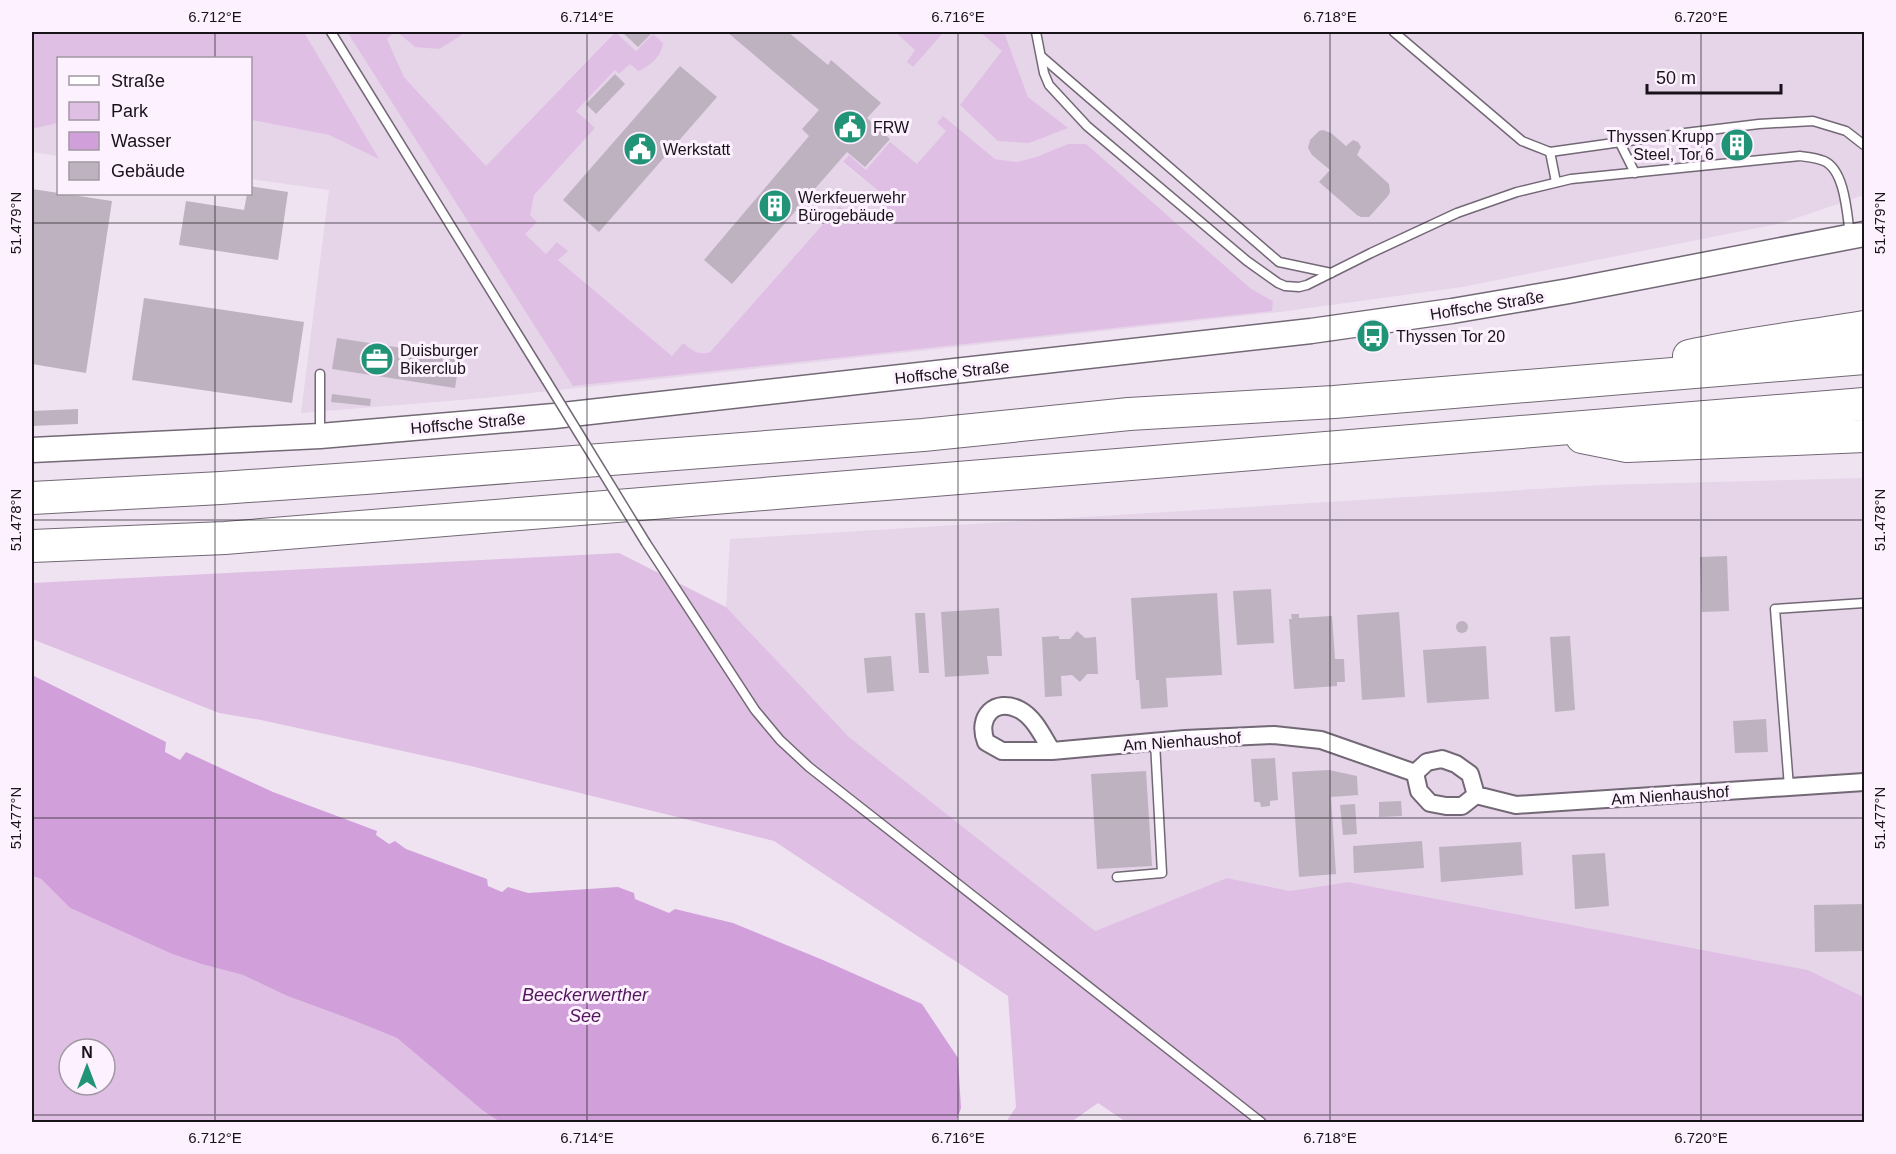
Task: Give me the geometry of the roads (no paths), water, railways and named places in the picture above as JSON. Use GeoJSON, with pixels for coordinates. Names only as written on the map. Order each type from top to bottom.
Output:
{"type":"FeatureCollection","features":[{"type":"Feature","properties":{"kind":"highway"},"geometry":{"type":"LineString","coordinates":[[1595,380],[1648,364],[1734,346],[1864,327]]}},
{"type":"Feature","properties":{"kind":"highway"},"geometry":{"type":"LineString","coordinates":[[32,498],[365,478],[923,435],[1129,414],[1334,402],[1864,358]]}},
{"type":"Feature","properties":{"kind":"highway"},"geometry":{"type":"LineString","coordinates":[[32,546],[225,538],[1864,404]]}},
{"type":"Feature","properties":{"kind":"highway"},"geometry":{"type":"LineString","coordinates":[[1546,430],[1627,446],[1864,436]]}},
{"type":"Feature","properties":{"kind":"street","name":"Hoffsche Straße"},"geometry":{"type":"LineString","coordinates":[[32,450],[320,436],[554,416],[1311,331],[1452,311],[1569,291],[1858,235]]}},
{"type":"Feature","properties":{"kind":"street","name":"Am Nienhaushof"},"geometry":{"type":"LineString","coordinates":[[1052,751],[1274,735],[1321,740],[1415,773]]}},
{"type":"Feature","properties":{"kind":"street"},"geometry":{"type":"LineString","coordinates":[[1442,759],[1456,764],[1470,774],[1476,795],[1462,806],[1430,803],[1419,790],[1415,773],[1427,762],[1442,759]]}},
{"type":"Feature","properties":{"kind":"street","name":"Am Nienhaushof"},"geometry":{"type":"LineString","coordinates":[[1476,795],[1516,805],[1864,782]]}},
{"type":"Feature","properties":{"kind":"lane"},"geometry":{"type":"LineString","coordinates":[[331,32],[646,543],[755,710],[787,747],[818,774],[1261,1122]]}},
{"type":"Feature","properties":{"kind":"lane"},"geometry":{"type":"LineString","coordinates":[[1036,32],[1044,73],[1049,86],[1087,126],[1247,261],[1278,283],[1291,287],[1307,285],[1457,213],[1517,192],[1571,179],[1800,156],[1824,161],[1836,170],[1858,235]]}},
{"type":"Feature","properties":{"kind":"lane"},"geometry":{"type":"LineString","coordinates":[[1394,32],[1522,141],[1550,152],[1685,133],[1814,121],[1846,131],[1864,145]]}},
{"type":"Feature","properties":{"kind":"lane"},"geometry":{"type":"LineString","coordinates":[[1041,57],[1279,262],[1331,273]]}},
{"type":"Feature","properties":{"kind":"lane"},"geometry":{"type":"LineString","coordinates":[[1620,143],[1635,172]]}},
{"type":"Feature","properties":{"kind":"lane"},"geometry":{"type":"LineString","coordinates":[[1550,152],[1556,182]]}},
{"type":"Feature","properties":{"kind":"lane"},"geometry":{"type":"LineString","coordinates":[[320,375],[320,436]]}},
{"type":"Feature","properties":{"kind":"lane"},"geometry":{"type":"LineString","coordinates":[[1789,787],[1775,609],[1864,603]]}},
{"type":"Feature","properties":{"kind":"lane"},"geometry":{"type":"LineString","coordinates":[[1117,877],[1162,873],[1155,742]]}},
{"type":"Feature","properties":{"kind":"water","name":"Beeckerwerther See"},"geometry":{"type":"Polygon","coordinates":[[[32,675],[166,742],[165,752],[180,760],[186,752],[273,792],[377,831],[376,835],[389,844],[395,841],[406,849],[487,879],[488,886],[502,892],[508,887],[528,893],[618,887],[634,893],[635,899],[669,913],[675,909],[733,923],[922,1004],[958,1058],[961,1108],[956,1122],[500,1122],[482,1110],[397,1038],[287,996],[243,975],[172,954],[70,908],[41,879],[32,876],[32,675]]]}},
{"type":"Feature","properties":{"kind":"place","name":"FRW"},"geometry":{"type":"Point","coordinates":[850,127]}},
{"type":"Feature","properties":{"kind":"place","name":"Thyssen Krupp Steel, Tor 6"},"geometry":{"type":"Point","coordinates":[1737,145]}},
{"type":"Feature","properties":{"kind":"place","name":"Werkstatt"},"geometry":{"type":"Point","coordinates":[640,149]}},
{"type":"Feature","properties":{"kind":"place","name":"Werkfeuerwehr Bürogebäude"},"geometry":{"type":"Point","coordinates":[775,206]}},
{"type":"Feature","properties":{"kind":"place","name":"Thyssen Tor 20"},"geometry":{"type":"Point","coordinates":[1373,336]}},
{"type":"Feature","properties":{"kind":"place","name":"Duisburger Bikerclub"},"geometry":{"type":"Point","coordinates":[377,359]}}]}
